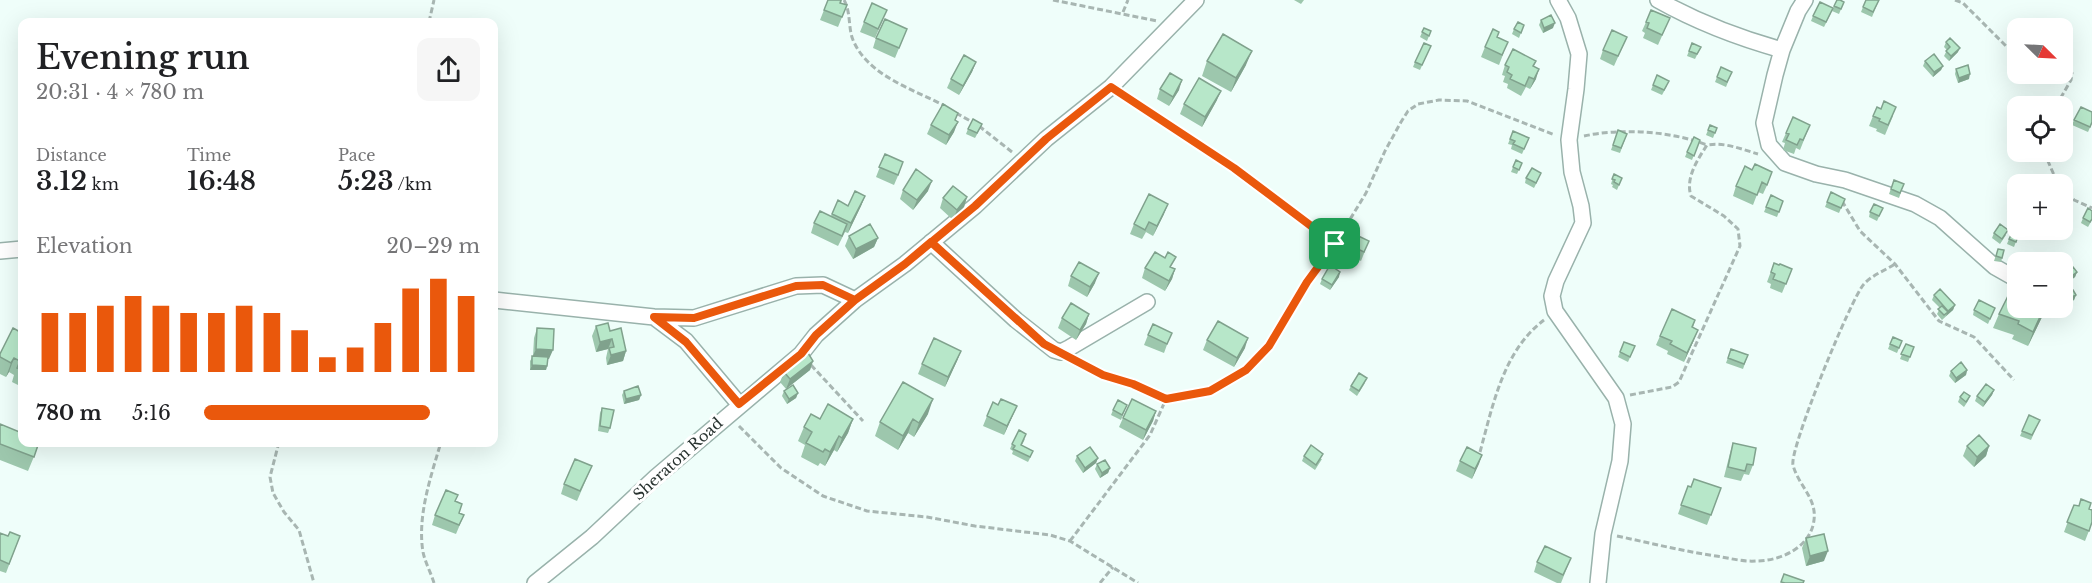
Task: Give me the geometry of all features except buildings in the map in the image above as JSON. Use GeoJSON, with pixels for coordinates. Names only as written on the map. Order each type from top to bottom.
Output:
{"type":"FeatureCollection","features":[{"type":"Feature","properties":{"kind":"street","name":"Sheraton Road"},"geometry":{"type":"LineString","coordinates":[[535,583],[592,537],[656,477],[801,354],[816,335],[855,300],[905,264],[975,206],[1073,116],[1111,87],[1196,0]]}},
{"type":"Feature","properties":{"kind":"street"},"geometry":{"type":"LineString","coordinates":[[1558,0],[1568,18],[1578,54],[1569,140],[1572,172],[1583,224],[1578,239],[1556,281],[1552,296],[1555,311],[1616,398],[1623,424],[1620,462],[1603,534],[1598,583]]}},
{"type":"Feature","properties":{"kind":"street"},"geometry":{"type":"LineString","coordinates":[[1658,0],[1679,12],[1729,33],[1782,50]]}},
{"type":"Feature","properties":{"kind":"street"},"geometry":{"type":"LineString","coordinates":[[1805,0],[1782,50],[1764,123],[1769,145],[1785,163],[1816,174],[1845,180],[1915,204],[1940,218],[1995,267],[2007,274]]}},
{"type":"Feature","properties":{"kind":"street"},"geometry":{"type":"LineString","coordinates":[[931,242],[1044,344],[1061,352],[1147,302]]}},
{"type":"Feature","properties":{"kind":"street"},"geometry":{"type":"LineString","coordinates":[[0,251],[18,249]]}},
{"type":"Feature","properties":{"kind":"street"},"geometry":{"type":"LineString","coordinates":[[498,300],[654,317],[694,318],[796,286],[823,285],[855,300]]}},
{"type":"Feature","properties":{"kind":"street"},"geometry":{"type":"LineString","coordinates":[[654,317],[686,342],[734,409]]}},
{"type":"Feature","properties":{"kind":"path"},"geometry":{"type":"LineString","coordinates":[[430,18],[434,0]]}},
{"type":"Feature","properties":{"kind":"path"},"geometry":{"type":"LineString","coordinates":[[844,0],[852,39],[863,58],[886,76],[943,105],[991,134],[1022,161]]}},
{"type":"Feature","properties":{"kind":"path"},"geometry":{"type":"LineString","coordinates":[[1053,0],[1171,24]]}},
{"type":"Feature","properties":{"kind":"path"},"geometry":{"type":"LineString","coordinates":[[1123,13],[1128,0]]}},
{"type":"Feature","properties":{"kind":"path"},"geometry":{"type":"LineString","coordinates":[[1955,0],[1963,3],[2007,47]]}},
{"type":"Feature","properties":{"kind":"path"},"geometry":{"type":"LineString","coordinates":[[1111,87],[1234,168],[1335,244]]}},
{"type":"Feature","properties":{"kind":"path"},"geometry":{"type":"LineString","coordinates":[[1061,352],[1103,375],[1133,384],[1166,399],[1210,391],[1246,370],[1269,346],[1307,282],[1335,244],[1366,193],[1401,122],[1408,111],[1419,104],[1439,100],[1467,101],[1569,140],[1605,132],[1674,135],[1707,145],[1728,145],[1762,156]]}},
{"type":"Feature","properties":{"kind":"path"},"geometry":{"type":"LineString","coordinates":[[1616,398],[1672,387],[1679,382],[1740,246],[1738,229],[1724,216],[1691,196],[1690,181],[1695,164],[1707,145]]}},
{"type":"Feature","properties":{"kind":"path"},"geometry":{"type":"LineString","coordinates":[[1838,197],[1846,205],[1860,231],[1895,264],[1939,321],[1974,337],[2014,380]]}},
{"type":"Feature","properties":{"kind":"path"},"geometry":{"type":"LineString","coordinates":[[2073,199],[2092,208]]}},
{"type":"Feature","properties":{"kind":"path"},"geometry":{"type":"LineString","coordinates":[[1603,534],[1747,561],[1778,558],[1797,549],[1809,535],[1814,521],[1814,506],[1792,464],[1805,415],[1848,314],[1864,283],[1895,264]]}},
{"type":"Feature","properties":{"kind":"path"},"geometry":{"type":"LineString","coordinates":[[1480,452],[1500,382],[1511,360],[1530,330],[1555,311]]}},
{"type":"Feature","properties":{"kind":"path"},"geometry":{"type":"LineString","coordinates":[[801,354],[863,421]]}},
{"type":"Feature","properties":{"kind":"path"},"geometry":{"type":"LineString","coordinates":[[1070,541],[1150,435],[1166,399]]}},
{"type":"Feature","properties":{"kind":"path"},"geometry":{"type":"LineString","coordinates":[[734,409],[744,432],[781,468],[823,496],[867,511],[1050,534],[1070,541],[1138,583]]}},
{"type":"Feature","properties":{"kind":"path"},"geometry":{"type":"LineString","coordinates":[[278,447],[270,477],[273,493],[298,530],[314,583]]}},
{"type":"Feature","properties":{"kind":"path"},"geometry":{"type":"LineString","coordinates":[[434,583],[423,552],[423,518],[440,447]]}},
{"type":"Feature","properties":{"kind":"path"},"geometry":{"type":"LineString","coordinates":[[1100,583],[1113,567]]}},
{"type":"Feature","properties":{"kind":"route"},"geometry":{"type":"LineString","coordinates":[[1335,244],[1234,168],[1111,87],[1046,139],[975,206],[905,264],[855,300],[823,285],[796,286],[694,318],[654,317],[686,342],[739,404],[801,354],[816,335],[855,300],[931,242],[982,290],[1044,344],[1103,375],[1133,384],[1166,399],[1210,391],[1246,370],[1269,346],[1307,282],[1335,244]]}}]}
